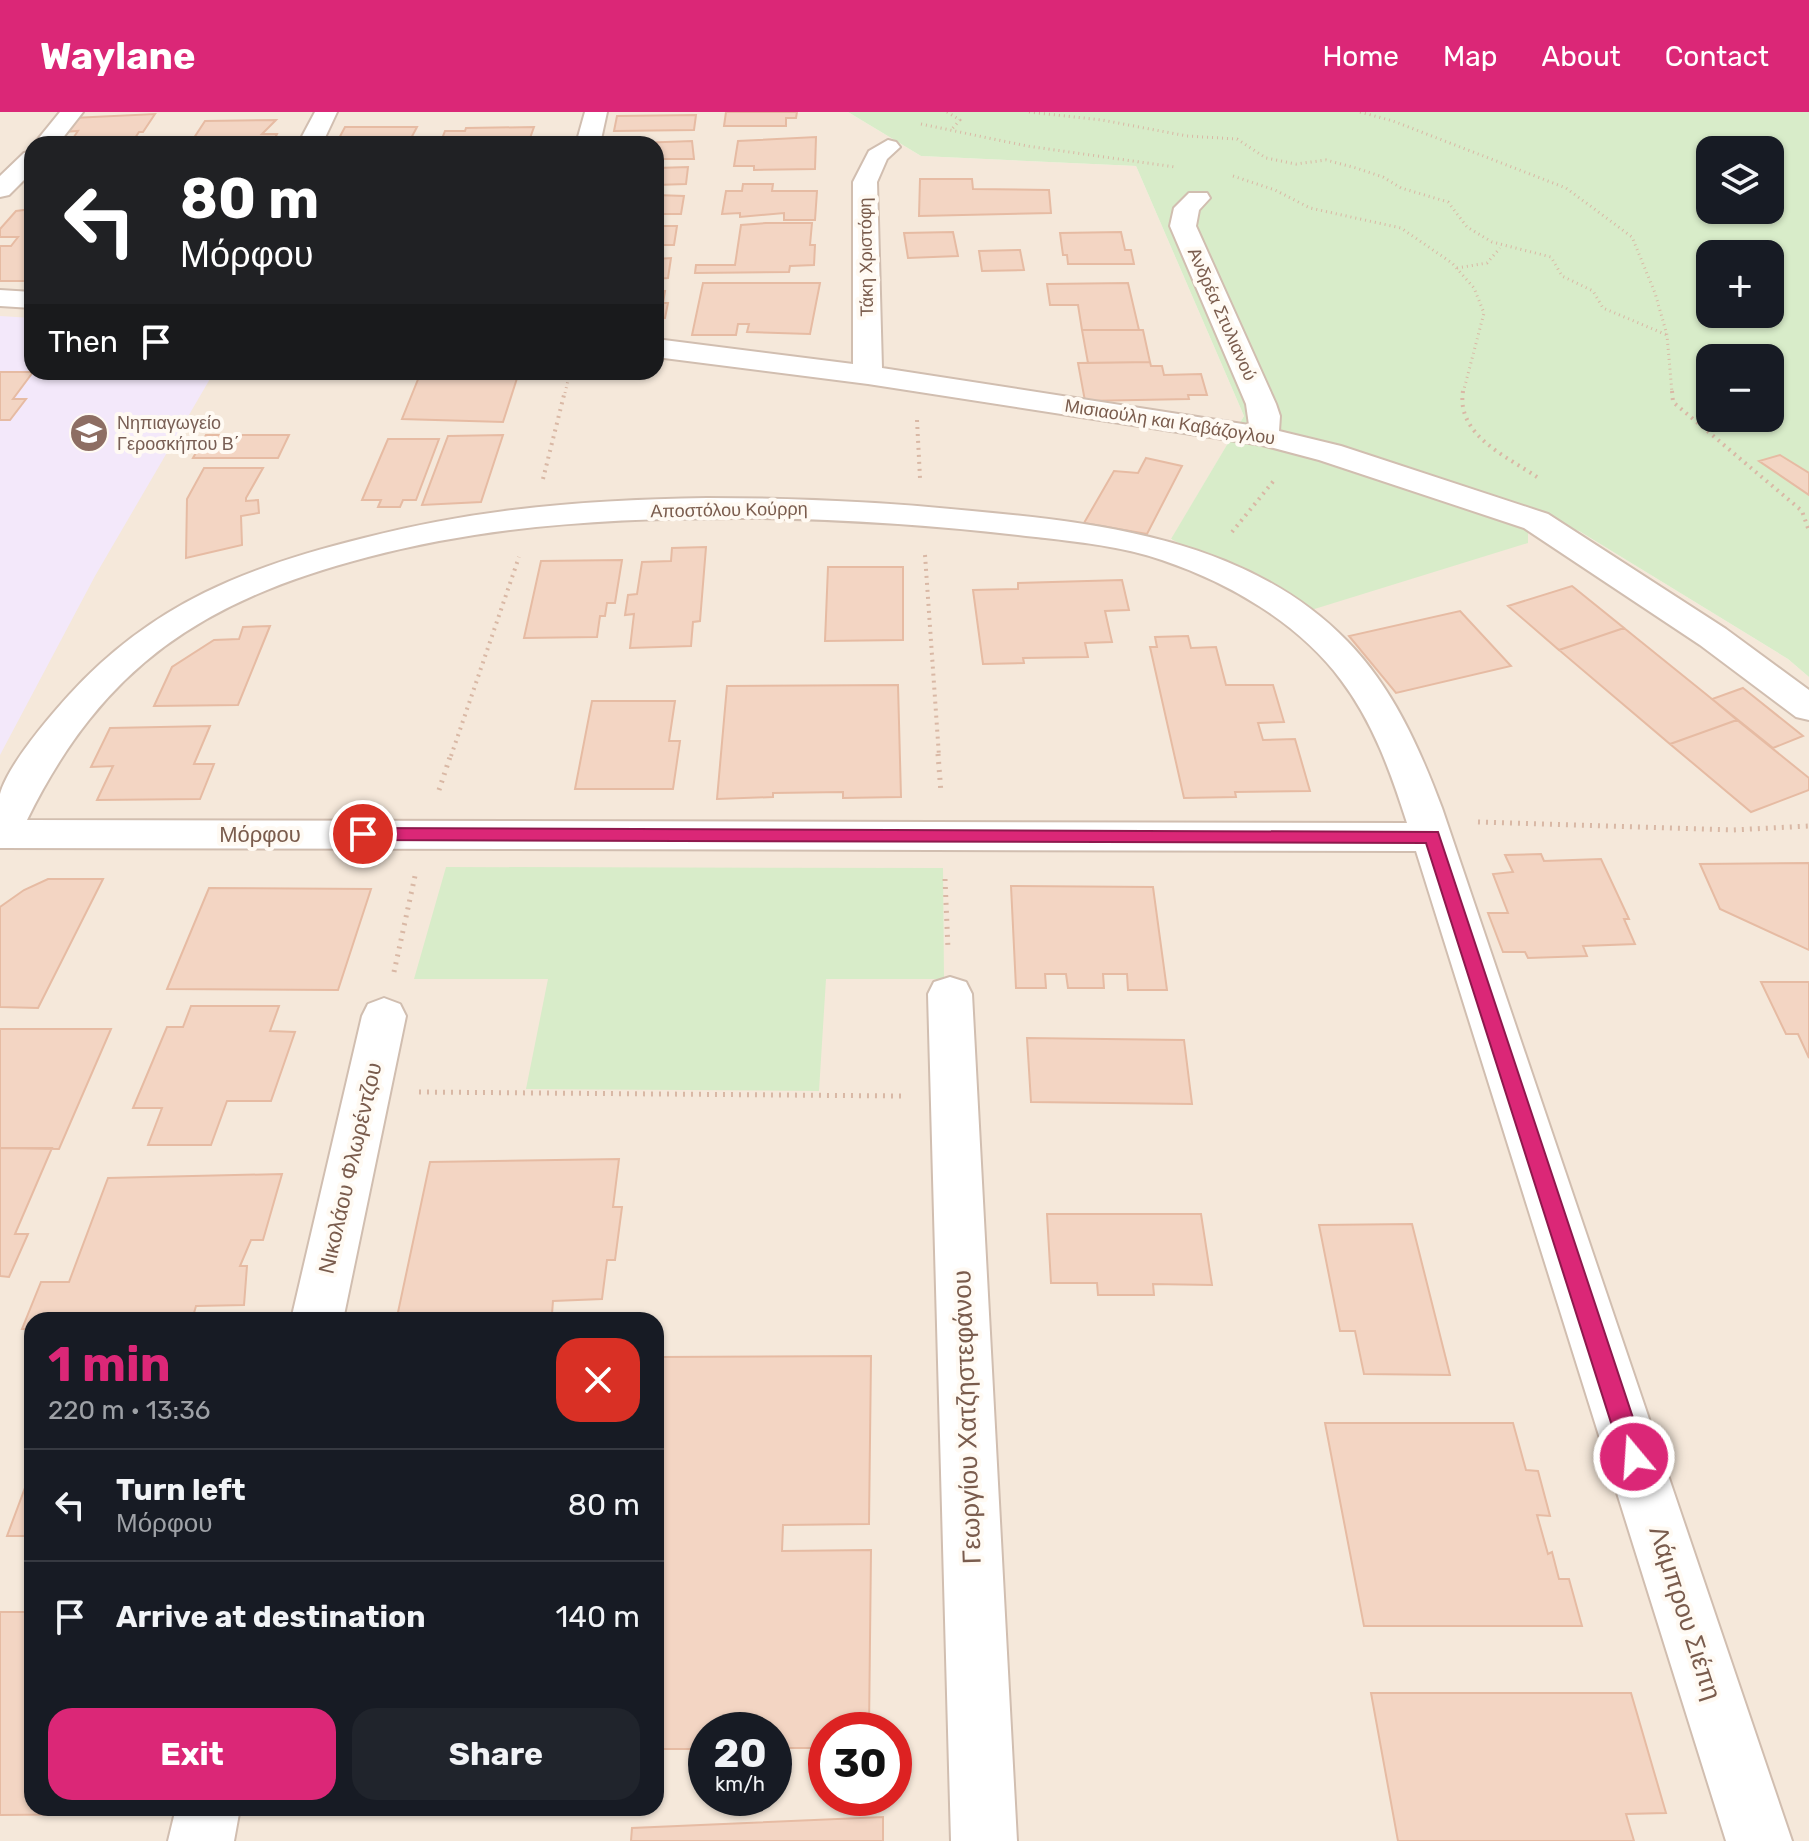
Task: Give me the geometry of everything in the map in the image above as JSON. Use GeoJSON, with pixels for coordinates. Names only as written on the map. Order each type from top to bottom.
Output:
{"type":"FeatureCollection","features":[{"type":"Feature","properties":{"kind":"street"},"geometry":{"type":"LineString","coordinates":[[52,136],[72,112]]}},
{"type":"Feature","properties":{"kind":"street"},"geometry":{"type":"LineString","coordinates":[[314,136],[326,112]]}},
{"type":"Feature","properties":{"kind":"street"},"geometry":{"type":"LineString","coordinates":[[590,136],[596,112]]}},
{"type":"Feature","properties":{"kind":"street","name":"Τάκη Χριστόφη"},"geometry":{"type":"LineString","coordinates":[[868,375],[865,182],[870,166],[888,147]]}},
{"type":"Feature","properties":{"kind":"street"},"geometry":{"type":"LineString","coordinates":[[0,190],[24,166]]}},
{"type":"Feature","properties":{"kind":"street","name":"Ανδρέα Στυλιανού"},"geometry":{"type":"LineString","coordinates":[[1198,198],[1187,208],[1183,226],[1261,404],[1265,416],[1263,436]]}},
{"type":"Feature","properties":{"kind":"street"},"geometry":{"type":"LineString","coordinates":[[0,298],[24,300]]}},
{"type":"Feature","properties":{"kind":"street","name":"Μισιαούλη και Καβάζογλου"},"geometry":{"type":"LineString","coordinates":[[664,349],[915,382],[1263,436],[1302,447],[1536,521],[1713,637],[1809,708]]}},
{"type":"Feature","properties":{"kind":"street","name":"Αποστόλου Κούρρη"},"geometry":{"type":"LineString","coordinates":[[0,834],[43,752],[80,704],[120,663],[187,614],[272,572],[391,540],[534,515],[757,507],[923,514],[1107,538],[1153,547],[1205,566],[1313,629],[1352,666],[1377,703],[1401,753],[1429,826]]}},
{"type":"Feature","properties":{"kind":"street","name":"Μόρφου"},"geometry":{"type":"LineString","coordinates":[[0,834],[943,837],[1429,826]]}},
{"type":"Feature","properties":{"kind":"street","name":"Λάμπρου Σιέπη"},"geometry":{"type":"LineString","coordinates":[[1429,826],[1759,1841]]}},
{"type":"Feature","properties":{"kind":"street","name":"Γεωργίου Χατζηστεφάνου"},"geometry":{"type":"LineString","coordinates":[[950,994],[984,1841]]}},
{"type":"Feature","properties":{"kind":"street","name":"Νικολάου Φλωρέντζου"},"geometry":{"type":"LineString","coordinates":[[319,1312],[384,1016]]}},
{"type":"Feature","properties":{"kind":"street"},"geometry":{"type":"LineString","coordinates":[[201,1841],[206,1816]]}},
{"type":"Feature","properties":{"kind":"path"},"geometry":{"type":"LineString","coordinates":[[947,112],[960,120],[950,131]]}},
{"type":"Feature","properties":{"kind":"path"},"geometry":{"type":"LineString","coordinates":[[1029,112],[1102,120],[1187,136],[1237,139],[1266,158],[1296,164],[1326,160],[1383,177],[1401,188],[1448,202],[1458,222],[1500,248],[1551,257],[1562,276],[1593,291],[1603,308],[1667,335]]}},
{"type":"Feature","properties":{"kind":"path"},"geometry":{"type":"LineString","coordinates":[[1360,112],[1393,121],[1566,188],[1632,237],[1655,293],[1667,335],[1673,402],[1809,514]]}},
{"type":"Feature","properties":{"kind":"path"},"geometry":{"type":"LineString","coordinates":[[914,121],[1027,146],[1176,167]]}},
{"type":"Feature","properties":{"kind":"path"},"geometry":{"type":"LineString","coordinates":[[1220,173],[1258,183],[1310,208],[1401,228],[1456,268],[1481,299],[1484,313],[1465,384],[1462,413],[1472,429],[1486,442],[1544,482],[1536,521]]}},
{"type":"Feature","properties":{"kind":"path"},"geometry":{"type":"LineString","coordinates":[[1456,268],[1487,263],[1500,248]]}},
{"type":"Feature","properties":{"kind":"path"},"geometry":{"type":"LineString","coordinates":[[384,1016],[424,834],[534,515],[568,380]]}},
{"type":"Feature","properties":{"kind":"path"},"geometry":{"type":"LineString","coordinates":[[915,382],[950,994]]}},
{"type":"Feature","properties":{"kind":"path"},"geometry":{"type":"LineString","coordinates":[[1205,566],[1302,447]]}},
{"type":"Feature","properties":{"kind":"path"},"geometry":{"type":"LineString","coordinates":[[1802,511],[1809,531]]}},
{"type":"Feature","properties":{"kind":"path"},"geometry":{"type":"LineString","coordinates":[[1429,826],[1732,830],[1809,826]]}},
{"type":"Feature","properties":{"kind":"path"},"geometry":{"type":"LineString","coordinates":[[367,1092],[954,1096]]}},
{"type":"Feature","properties":{"kind":"shaded area"},"geometry":{"type":"Polygon","coordinates":[[[0,112],[848,112],[921,156],[1136,166],[1244,416],[1171,540],[1528,521],[1579,531],[1788,659],[1809,677],[1809,1841],[0,1841],[0,112]]]}},
{"type":"Feature","properties":{"kind":"shaded area"},"geometry":{"type":"Polygon","coordinates":[[[0,316],[24,318],[24,380],[209,380],[95,576],[0,755],[0,316]]]}},
{"type":"Feature","properties":{"kind":"green space"},"geometry":{"type":"Polygon","coordinates":[[[848,112],[1809,112],[1809,677],[1788,659],[1579,531],[1528,521],[1528,543],[1308,611],[1171,539],[1244,416],[1136,166],[921,156],[848,112]]]}},
{"type":"Feature","properties":{"kind":"green space"},"geometry":{"type":"Polygon","coordinates":[[[446,867],[943,868],[944,979],[826,979],[819,1091],[526,1089],[548,979],[414,979],[446,867]]]}},
{"type":"Feature","properties":{"kind":"building"},"geometry":{"type":"Polygon","coordinates":[[[726,112],[797,112],[796,118],[786,118],[786,126],[724,126],[726,112]]]}},
{"type":"Feature","properties":{"kind":"building"},"geometry":{"type":"Polygon","coordinates":[[[155,114],[143,132],[136,136],[75,136],[78,131],[62,132],[72,118],[155,114]]]}},
{"type":"Feature","properties":{"kind":"building"},"geometry":{"type":"Polygon","coordinates":[[[696,115],[694,130],[614,131],[617,116],[696,115]]]}},
{"type":"Feature","properties":{"kind":"building"},"geometry":{"type":"Polygon","coordinates":[[[276,120],[262,134],[277,134],[195,136],[205,121],[276,120]]]}},
{"type":"Feature","properties":{"kind":"building"},"geometry":{"type":"Polygon","coordinates":[[[345,127],[417,127],[412,136],[340,136],[345,127]]]}},
{"type":"Feature","properties":{"kind":"building"},"geometry":{"type":"Polygon","coordinates":[[[534,127],[531,136],[443,136],[445,131],[465,131],[466,128],[534,127]]]}},
{"type":"Feature","properties":{"kind":"building"},"geometry":{"type":"Polygon","coordinates":[[[816,137],[815,169],[754,170],[754,166],[734,166],[738,141],[816,137]]]}},
{"type":"Feature","properties":{"kind":"building"},"geometry":{"type":"Polygon","coordinates":[[[692,141],[694,159],[664,159],[664,142],[692,141]]]}},
{"type":"Feature","properties":{"kind":"building"},"geometry":{"type":"Polygon","coordinates":[[[688,167],[686,184],[664,185],[664,168],[688,167]]]}},
{"type":"Feature","properties":{"kind":"building"},"geometry":{"type":"Polygon","coordinates":[[[920,179],[972,179],[973,189],[1049,190],[1051,213],[919,216],[920,179]]]}},
{"type":"Feature","properties":{"kind":"building"},"geometry":{"type":"Polygon","coordinates":[[[743,184],[773,184],[772,191],[817,191],[815,220],[784,220],[784,213],[740,217],[740,213],[722,214],[726,191],[742,191],[743,184]]]}},
{"type":"Feature","properties":{"kind":"building"},"geometry":{"type":"Polygon","coordinates":[[[664,195],[684,196],[681,214],[664,214],[664,195]]]}},
{"type":"Feature","properties":{"kind":"building"},"geometry":{"type":"Polygon","coordinates":[[[24,210],[24,281],[0,281],[0,246],[11,246],[18,237],[0,237],[0,229],[16,211],[24,210]]]}},
{"type":"Feature","properties":{"kind":"building"},"geometry":{"type":"Polygon","coordinates":[[[812,223],[810,245],[815,245],[814,265],[790,266],[789,272],[695,273],[696,265],[735,265],[741,225],[812,223]]]}},
{"type":"Feature","properties":{"kind":"building"},"geometry":{"type":"Polygon","coordinates":[[[664,226],[677,226],[674,245],[664,245],[664,226]]]}},
{"type":"Feature","properties":{"kind":"building"},"geometry":{"type":"Polygon","coordinates":[[[953,232],[958,256],[908,258],[904,233],[953,232]]]}},
{"type":"Feature","properties":{"kind":"building"},"geometry":{"type":"Polygon","coordinates":[[[1121,232],[1125,250],[1131,250],[1134,264],[1068,264],[1067,255],[1063,255],[1060,233],[1121,232]]]}},
{"type":"Feature","properties":{"kind":"building"},"geometry":{"type":"Polygon","coordinates":[[[1020,250],[1024,270],[982,271],[979,251],[1020,250]]]}},
{"type":"Feature","properties":{"kind":"building"},"geometry":{"type":"Polygon","coordinates":[[[664,258],[671,258],[668,278],[664,278],[664,258]]]}},
{"type":"Feature","properties":{"kind":"building"},"geometry":{"type":"Polygon","coordinates":[[[703,283],[820,283],[810,334],[747,332],[749,324],[738,324],[736,335],[692,335],[703,283]]]}},
{"type":"Feature","properties":{"kind":"building"},"geometry":{"type":"Polygon","coordinates":[[[1128,283],[1139,330],[1082,330],[1078,305],[1050,305],[1047,284],[1128,283]]]}},
{"type":"Feature","properties":{"kind":"building"},"geometry":{"type":"Polygon","coordinates":[[[1082,330],[1143,330],[1150,362],[1088,363],[1082,330]]]}},
{"type":"Feature","properties":{"kind":"building"},"geometry":{"type":"Polygon","coordinates":[[[1150,362],[1151,366],[1162,366],[1164,375],[1201,374],[1207,395],[1188,395],[1189,399],[1085,401],[1078,363],[1150,362]]]}},
{"type":"Feature","properties":{"kind":"building"},"geometry":{"type":"Polygon","coordinates":[[[0,372],[24,372],[24,380],[27,380],[13,399],[26,399],[10,420],[0,420],[0,372]]]}},
{"type":"Feature","properties":{"kind":"building"},"geometry":{"type":"Polygon","coordinates":[[[418,380],[516,380],[503,422],[402,419],[418,380]]]}},
{"type":"Feature","properties":{"kind":"building"},"geometry":{"type":"Polygon","coordinates":[[[206,435],[289,435],[278,458],[193,458],[206,435]]]}},
{"type":"Feature","properties":{"kind":"building"},"geometry":{"type":"Polygon","coordinates":[[[503,435],[481,502],[422,505],[448,436],[503,435]]]}},
{"type":"Feature","properties":{"kind":"building"},"geometry":{"type":"Polygon","coordinates":[[[388,439],[439,439],[416,500],[403,500],[400,507],[378,507],[381,500],[362,500],[388,439]]]}},
{"type":"Feature","properties":{"kind":"building"},"geometry":{"type":"Polygon","coordinates":[[[1780,455],[1809,473],[1809,495],[1759,461],[1780,455]]]}},
{"type":"Feature","properties":{"kind":"building"},"geometry":{"type":"Polygon","coordinates":[[[1146,458],[1182,466],[1147,534],[1084,523],[1114,471],[1138,473],[1146,458]]]}},
{"type":"Feature","properties":{"kind":"building"},"geometry":{"type":"Polygon","coordinates":[[[204,468],[263,468],[246,498],[246,501],[258,500],[259,513],[241,516],[242,545],[186,558],[187,499],[204,468]]]}},
{"type":"Feature","properties":{"kind":"building"},"geometry":{"type":"Polygon","coordinates":[[[706,547],[700,621],[693,622],[691,646],[630,648],[634,614],[625,615],[628,595],[637,594],[642,562],[671,561],[672,548],[706,547]]]}},
{"type":"Feature","properties":{"kind":"building"},"geometry":{"type":"Polygon","coordinates":[[[622,560],[615,603],[607,603],[605,616],[600,616],[597,637],[524,638],[541,561],[622,560]]]}},
{"type":"Feature","properties":{"kind":"building"},"geometry":{"type":"Polygon","coordinates":[[[828,567],[903,567],[903,640],[825,641],[828,567]]]}},
{"type":"Feature","properties":{"kind":"building"},"geometry":{"type":"Polygon","coordinates":[[[1122,580],[1129,610],[1105,611],[1112,642],[1085,643],[1088,657],[1023,658],[1024,663],[983,664],[973,590],[1018,589],[1018,583],[1122,580]]]}},
{"type":"Feature","properties":{"kind":"building"},"geometry":{"type":"Polygon","coordinates":[[[1572,586],[1624,628],[1559,650],[1508,606],[1572,586]]]}},
{"type":"Feature","properties":{"kind":"building"},"geometry":{"type":"Polygon","coordinates":[[[1460,611],[1511,666],[1396,693],[1349,636],[1460,611]]]}},
{"type":"Feature","properties":{"kind":"building"},"geometry":{"type":"Polygon","coordinates":[[[270,626],[238,705],[154,706],[172,667],[214,640],[239,639],[243,627],[270,626]]]}},
{"type":"Feature","properties":{"kind":"building"},"geometry":{"type":"Polygon","coordinates":[[[1624,628],[1737,720],[1670,744],[1559,650],[1624,628]]]}},
{"type":"Feature","properties":{"kind":"building"},"geometry":{"type":"Polygon","coordinates":[[[1188,636],[1191,648],[1216,647],[1226,685],[1273,685],[1284,722],[1258,723],[1263,740],[1295,739],[1310,791],[1235,792],[1236,797],[1184,798],[1150,647],[1157,647],[1155,637],[1188,636]]]}},
{"type":"Feature","properties":{"kind":"building"},"geometry":{"type":"Polygon","coordinates":[[[898,685],[901,797],[843,798],[843,792],[773,793],[773,797],[717,799],[727,686],[898,685]]]}},
{"type":"Feature","properties":{"kind":"building"},"geometry":{"type":"Polygon","coordinates":[[[1743,688],[1803,736],[1773,748],[1712,699],[1743,688]]]}},
{"type":"Feature","properties":{"kind":"building"},"geometry":{"type":"Polygon","coordinates":[[[592,701],[675,701],[669,741],[680,741],[673,789],[575,789],[592,701]]]}},
{"type":"Feature","properties":{"kind":"building"},"geometry":{"type":"Polygon","coordinates":[[[1737,720],[1809,778],[1809,790],[1751,812],[1670,744],[1737,720]]]}},
{"type":"Feature","properties":{"kind":"building"},"geometry":{"type":"Polygon","coordinates":[[[210,726],[194,764],[214,764],[200,799],[97,800],[113,766],[91,767],[110,728],[210,726]]]}},
{"type":"Feature","properties":{"kind":"building"},"geometry":{"type":"Polygon","coordinates":[[[1541,854],[1544,861],[1601,859],[1629,919],[1624,919],[1635,944],[1583,946],[1587,956],[1528,958],[1525,952],[1503,952],[1488,913],[1508,913],[1493,874],[1513,872],[1505,855],[1541,854]]]}},
{"type":"Feature","properties":{"kind":"building"},"geometry":{"type":"Polygon","coordinates":[[[1809,863],[1809,950],[1720,909],[1700,864],[1809,863]]]}},
{"type":"Feature","properties":{"kind":"building"},"geometry":{"type":"Polygon","coordinates":[[[48,879],[103,879],[38,1008],[0,1007],[0,907],[24,890],[48,879]]]}},
{"type":"Feature","properties":{"kind":"building"},"geometry":{"type":"Polygon","coordinates":[[[1011,886],[1153,887],[1167,990],[1128,990],[1127,974],[1103,974],[1104,988],[1068,988],[1066,974],[1045,974],[1046,988],[1016,988],[1011,886]]]}},
{"type":"Feature","properties":{"kind":"building"},"geometry":{"type":"Polygon","coordinates":[[[209,888],[371,889],[338,990],[167,989],[209,888]]]}},
{"type":"Feature","properties":{"kind":"building"},"geometry":{"type":"Polygon","coordinates":[[[1761,982],[1809,982],[1809,1058],[1798,1034],[1786,1034],[1761,982]]]}},
{"type":"Feature","properties":{"kind":"building"},"geometry":{"type":"Polygon","coordinates":[[[191,1006],[279,1006],[270,1031],[295,1032],[271,1101],[227,1101],[211,1145],[148,1145],[162,1108],[133,1108],[167,1027],[183,1027],[191,1006]]]}},
{"type":"Feature","properties":{"kind":"building"},"geometry":{"type":"Polygon","coordinates":[[[0,1029],[111,1029],[59,1149],[0,1148],[0,1029]]]}},
{"type":"Feature","properties":{"kind":"building"},"geometry":{"type":"Polygon","coordinates":[[[1027,1038],[1184,1040],[1192,1104],[1031,1102],[1027,1038]]]}},
{"type":"Feature","properties":{"kind":"building"},"geometry":{"type":"Polygon","coordinates":[[[0,1148],[52,1148],[15,1234],[28,1234],[9,1277],[0,1276],[0,1148]]]}},
{"type":"Feature","properties":{"kind":"building"},"geometry":{"type":"Polygon","coordinates":[[[619,1159],[613,1207],[622,1207],[615,1260],[607,1260],[602,1299],[553,1301],[552,1312],[398,1312],[430,1162],[619,1159]]]}},
{"type":"Feature","properties":{"kind":"building"},"geometry":{"type":"Polygon","coordinates":[[[282,1174],[263,1240],[251,1240],[240,1266],[247,1266],[244,1305],[196,1306],[194,1312],[29,1312],[41,1282],[69,1282],[108,1178],[282,1174]]]}},
{"type":"Feature","properties":{"kind":"building"},"geometry":{"type":"Polygon","coordinates":[[[1047,1214],[1201,1214],[1212,1285],[1153,1284],[1154,1295],[1098,1295],[1097,1283],[1051,1283],[1047,1214]]]}},
{"type":"Feature","properties":{"kind":"building"},"geometry":{"type":"Polygon","coordinates":[[[1412,1224],[1450,1375],[1364,1374],[1355,1331],[1340,1331],[1319,1225],[1412,1224]]]}},
{"type":"Feature","properties":{"kind":"building"},"geometry":{"type":"Polygon","coordinates":[[[871,1356],[869,1524],[783,1525],[782,1551],[871,1550],[869,1712],[808,1712],[808,1748],[792,1748],[792,1712],[688,1712],[688,1749],[664,1749],[664,1357],[871,1356]]]}},
{"type":"Feature","properties":{"kind":"building"},"geometry":{"type":"Polygon","coordinates":[[[1325,1423],[1513,1423],[1526,1470],[1538,1471],[1550,1516],[1537,1515],[1548,1554],[1552,1552],[1559,1579],[1569,1579],[1582,1626],[1364,1626],[1325,1423]]]}},
{"type":"Feature","properties":{"kind":"building"},"geometry":{"type":"Polygon","coordinates":[[[24,1490],[24,1536],[7,1536],[24,1490]]]}},
{"type":"Feature","properties":{"kind":"building"},"geometry":{"type":"Polygon","coordinates":[[[0,1612],[24,1612],[24,1815],[0,1815],[0,1612]]]}},
{"type":"Feature","properties":{"kind":"building"},"geometry":{"type":"Polygon","coordinates":[[[1371,1693],[1631,1693],[1666,1813],[1626,1814],[1634,1841],[1398,1841],[1371,1693]]]}},
{"type":"Feature","properties":{"kind":"building"},"geometry":{"type":"Polygon","coordinates":[[[883,1817],[883,1841],[631,1841],[632,1828],[883,1817]]]}},
{"type":"Feature","properties":{"kind":"place","name":"Νηπιαγωγείο Γεροσκήπου Β΄"},"geometry":{"type":"Point","coordinates":[89,433]}},
{"type":"Feature","properties":{"kind":"route"},"geometry":{"type":"LineString","coordinates":[[363,834],[1432,837],[1634,1457]]}}]}
